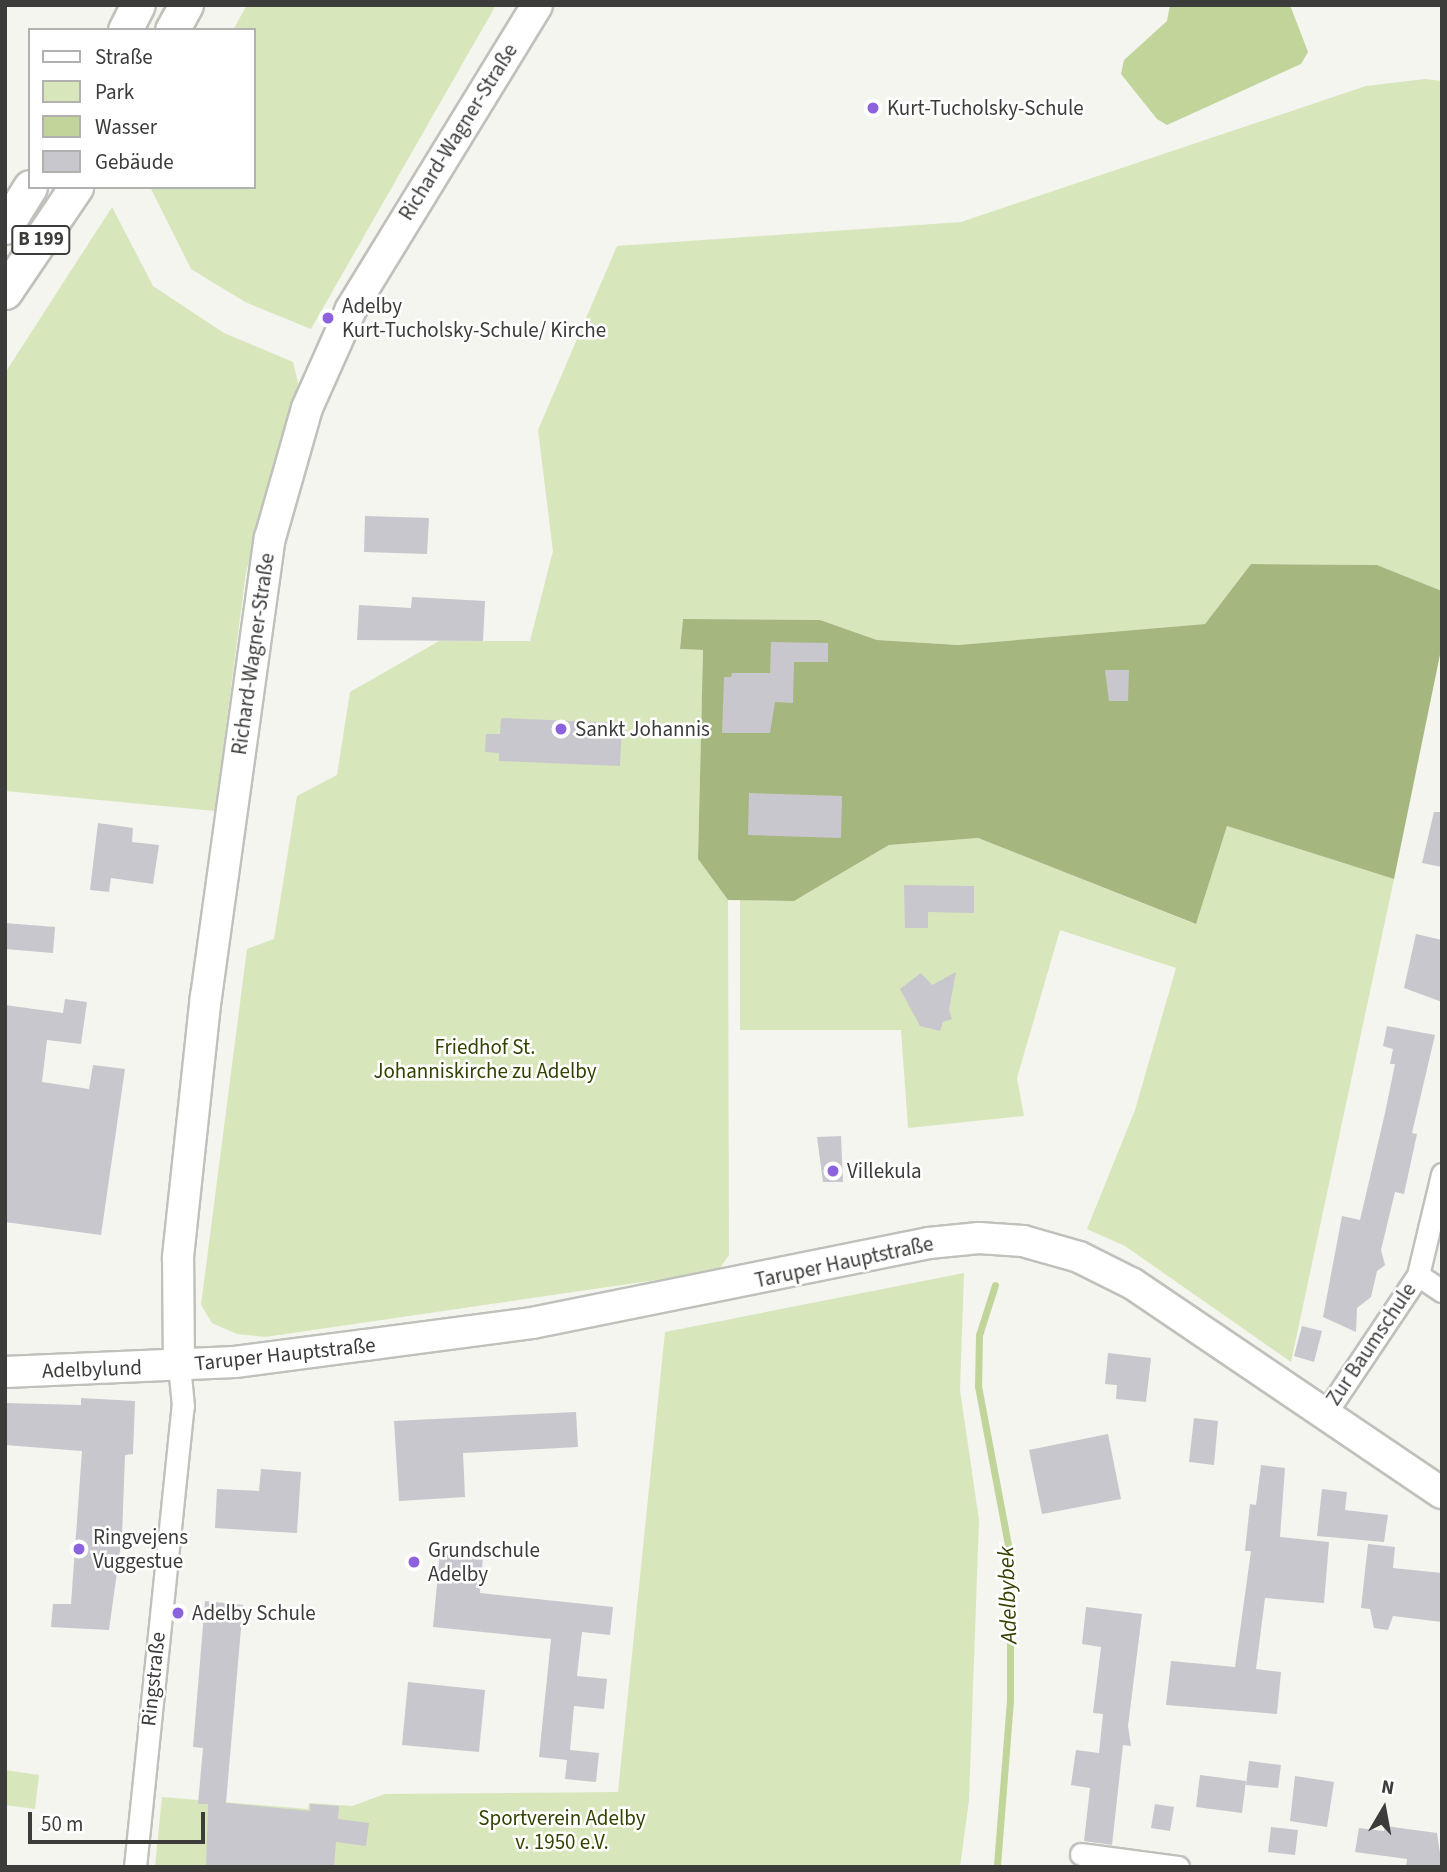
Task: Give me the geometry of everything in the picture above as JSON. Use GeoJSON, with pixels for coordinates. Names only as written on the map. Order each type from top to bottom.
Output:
{"type":"FeatureCollection","features":[{"type":"Feature","properties":{"kind":"main road"},"geometry":{"type":"LineString","coordinates":[[126,28],[138,5]]}},
{"type":"Feature","properties":{"kind":"main road"},"geometry":{"type":"LineString","coordinates":[[173,28],[186,5]]}},
{"type":"Feature","properties":{"kind":"main road","name":"B 199"},"geometry":{"type":"LineString","coordinates":[[5,226],[29,189]]}},
{"type":"Feature","properties":{"kind":"main road","name":"B 199"},"geometry":{"type":"LineString","coordinates":[[5,292],[75,189]]}},
{"type":"Feature","properties":{"kind":"street","name":"Richard-Wagner-Straße"},"geometry":{"type":"LineString","coordinates":[[179,1365],[177,1257],[206,997],[255,629],[276,513],[307,408],[351,309],[537,5]]}},
{"type":"Feature","properties":{"kind":"street","name":"Zur Baumschule"},"geometry":{"type":"LineString","coordinates":[[1325,1414],[1418,1275],[1442,1174]]}},
{"type":"Feature","properties":{"kind":"street","name":"Taruper Hauptstraße"},"geometry":{"type":"LineString","coordinates":[[179,1365],[532,1323],[929,1243],[979,1238],[1023,1241],[1079,1257],[1133,1284],[1442,1493]]}},
{"type":"Feature","properties":{"kind":"street","name":"Zur Baumschule"},"geometry":{"type":"LineString","coordinates":[[1418,1275],[1442,1291]]}},
{"type":"Feature","properties":{"kind":"street","name":"Adelbylund"},"geometry":{"type":"LineString","coordinates":[[5,1372],[179,1365]]}},
{"type":"Feature","properties":{"kind":"street","name":"Ringstraße"},"geometry":{"type":"LineString","coordinates":[[135,1867],[183,1406],[179,1365]]}},
{"type":"Feature","properties":{"kind":"street"},"geometry":{"type":"LineString","coordinates":[[1081,1854],[1178,1867]]}},
{"type":"Feature","properties":{"kind":"green space"},"geometry":{"type":"Polygon","coordinates":[[[247,5],[496,5],[311,329],[245,302],[191,269],[151,189],[256,189],[256,28],[234,28],[247,5]]]}},
{"type":"Feature","properties":{"kind":"green space","name":"Friedhof St. Johanniskirche zu Adelby"},"geometry":{"type":"Polygon","coordinates":[[[1425,79],[1442,81],[1442,591],[1377,565],[1251,564],[1205,624],[958,645],[877,640],[820,620],[683,619],[680,649],[703,650],[698,859],[728,900],[729,1255],[718,1271],[265,1337],[237,1334],[212,1323],[201,1305],[247,949],[274,939],[297,796],[337,775],[350,692],[439,641],[530,641],[553,551],[538,430],[617,246],[961,222],[1366,86],[1425,79]]]}},
{"type":"Feature","properties":{"kind":"green space"},"geometry":{"type":"Polygon","coordinates":[[[112,207],[153,286],[224,333],[293,362],[299,387],[246,572],[215,811],[5,791],[5,373],[112,207]]]}},
{"type":"Feature","properties":{"kind":"green space"},"geometry":{"type":"Polygon","coordinates":[[[1227,826],[1394,879],[1291,1362],[1125,1246],[1087,1229],[1135,1110],[1176,968],[1060,930],[1017,1078],[1024,1116],[908,1128],[901,1030],[740,1030],[740,900],[794,901],[889,845],[978,838],[1195,924],[1227,826]]]}},
{"type":"Feature","properties":{"kind":"green space","name":"Sportverein Adelby v. 1950 e.V."},"geometry":{"type":"Polygon","coordinates":[[[964,1273],[960,1390],[979,1520],[969,1800],[960,1867],[155,1867],[162,1797],[308,1809],[309,1803],[352,1806],[385,1794],[618,1792],[665,1332],[964,1273]]]}},
{"type":"Feature","properties":{"kind":"green space"},"geometry":{"type":"Polygon","coordinates":[[[5,1770],[39,1775],[35,1809],[5,1805],[5,1770]]]}},
{"type":"Feature","properties":{"kind":"shaded area"},"geometry":{"type":"Polygon","coordinates":[[[1251,564],[1377,565],[1442,591],[1442,645],[1394,879],[1227,826],[1196,924],[978,838],[889,845],[794,901],[728,900],[698,859],[703,650],[680,649],[683,619],[820,620],[877,640],[958,645],[1205,624],[1251,564]]]}},
{"type":"Feature","properties":{"kind":"water"},"geometry":{"type":"Polygon","coordinates":[[[1170,5],[1290,5],[1308,52],[1301,64],[1167,125],[1157,119],[1121,74],[1124,60],[1167,21],[1170,5]]]}},
{"type":"Feature","properties":{"kind":"building"},"geometry":{"type":"Polygon","coordinates":[[[365,516],[429,518],[427,554],[364,552],[365,516]]]}},
{"type":"Feature","properties":{"kind":"building"},"geometry":{"type":"Polygon","coordinates":[[[412,597],[485,601],[483,641],[357,640],[359,605],[411,608],[412,597]]]}},
{"type":"Feature","properties":{"kind":"building"},"geometry":{"type":"Polygon","coordinates":[[[771,642],[828,643],[828,662],[794,662],[793,703],[775,702],[770,733],[722,733],[724,677],[731,677],[732,673],[770,673],[771,642]]]}},
{"type":"Feature","properties":{"kind":"building"},"geometry":{"type":"Polygon","coordinates":[[[1105,670],[1129,670],[1128,701],[1109,701],[1105,670]]]}},
{"type":"Feature","properties":{"kind":"building","name":"Sankt Johannis"},"geometry":{"type":"Polygon","coordinates":[[[501,718],[622,723],[620,766],[499,761],[499,753],[485,752],[486,734],[500,734],[501,718]]]}},
{"type":"Feature","properties":{"kind":"building"},"geometry":{"type":"Polygon","coordinates":[[[749,793],[842,796],[841,838],[748,835],[749,793]]]}},
{"type":"Feature","properties":{"kind":"building"},"geometry":{"type":"Polygon","coordinates":[[[1434,812],[1442,812],[1442,867],[1422,863],[1434,812]]]}},
{"type":"Feature","properties":{"kind":"building"},"geometry":{"type":"Polygon","coordinates":[[[98,823],[133,828],[132,842],[159,845],[153,884],[111,878],[109,892],[90,890],[98,823]]]}},
{"type":"Feature","properties":{"kind":"building"},"geometry":{"type":"Polygon","coordinates":[[[904,885],[974,886],[974,913],[928,912],[928,928],[905,928],[904,885]]]}},
{"type":"Feature","properties":{"kind":"building"},"geometry":{"type":"Polygon","coordinates":[[[5,923],[55,927],[53,953],[5,949],[5,923]]]}},
{"type":"Feature","properties":{"kind":"building"},"geometry":{"type":"Polygon","coordinates":[[[1416,934],[1442,940],[1442,1002],[1404,988],[1416,934]]]}},
{"type":"Feature","properties":{"kind":"building"},"geometry":{"type":"Polygon","coordinates":[[[956,972],[949,1010],[952,1019],[943,1022],[940,1031],[920,1026],[900,989],[921,973],[932,985],[956,972]]]}},
{"type":"Feature","properties":{"kind":"building"},"geometry":{"type":"Polygon","coordinates":[[[65,999],[87,1002],[81,1044],[47,1040],[42,1082],[89,1089],[93,1065],[125,1069],[101,1235],[5,1222],[5,1005],[63,1013],[65,999]]]}},
{"type":"Feature","properties":{"kind":"building"},"geometry":{"type":"Polygon","coordinates":[[[1387,1026],[1435,1035],[1412,1133],[1417,1134],[1404,1194],[1395,1192],[1381,1250],[1385,1265],[1377,1271],[1371,1297],[1357,1308],[1356,1332],[1323,1317],[1342,1216],[1360,1220],[1385,1113],[1395,1064],[1390,1064],[1393,1049],[1383,1046],[1387,1026]]]}},
{"type":"Feature","properties":{"kind":"building"},"geometry":{"type":"Polygon","coordinates":[[[841,1136],[843,1182],[823,1182],[817,1137],[841,1136]]]}},
{"type":"Feature","properties":{"kind":"building"},"geometry":{"type":"Polygon","coordinates":[[[1302,1326],[1322,1331],[1314,1362],[1294,1356],[1302,1326]]]}},
{"type":"Feature","properties":{"kind":"building"},"geometry":{"type":"Polygon","coordinates":[[[1108,1353],[1151,1358],[1146,1402],[1116,1399],[1117,1385],[1105,1384],[1108,1353]]]}},
{"type":"Feature","properties":{"kind":"building"},"geometry":{"type":"Polygon","coordinates":[[[81,1398],[135,1401],[133,1454],[125,1455],[122,1536],[109,1630],[51,1627],[53,1604],[71,1604],[82,1451],[5,1445],[5,1403],[81,1405],[81,1398]]]}},
{"type":"Feature","properties":{"kind":"building"},"geometry":{"type":"Polygon","coordinates":[[[576,1412],[578,1447],[463,1453],[465,1497],[399,1501],[394,1421],[576,1412]]]}},
{"type":"Feature","properties":{"kind":"building"},"geometry":{"type":"Polygon","coordinates":[[[1194,1418],[1218,1421],[1214,1465],[1189,1462],[1194,1418]]]}},
{"type":"Feature","properties":{"kind":"building"},"geometry":{"type":"Polygon","coordinates":[[[1108,1434],[1121,1499],[1042,1514],[1029,1450],[1108,1434]]]}},
{"type":"Feature","properties":{"kind":"building"},"geometry":{"type":"Polygon","coordinates":[[[1261,1465],[1285,1468],[1280,1537],[1329,1542],[1324,1603],[1265,1598],[1256,1669],[1281,1672],[1277,1714],[1166,1705],[1171,1661],[1235,1667],[1251,1551],[1245,1551],[1250,1504],[1256,1505],[1261,1465]]]}},
{"type":"Feature","properties":{"kind":"building"},"geometry":{"type":"Polygon","coordinates":[[[261,1469],[301,1472],[297,1533],[215,1528],[217,1489],[259,1491],[261,1469]]]}},
{"type":"Feature","properties":{"kind":"building"},"geometry":{"type":"Polygon","coordinates":[[[1322,1489],[1347,1492],[1345,1510],[1388,1515],[1384,1542],[1317,1536],[1322,1489]]]}},
{"type":"Feature","properties":{"kind":"building"},"geometry":{"type":"Polygon","coordinates":[[[1368,1544],[1395,1547],[1393,1568],[1442,1573],[1442,1622],[1393,1616],[1388,1630],[1374,1628],[1370,1609],[1361,1608],[1368,1544]]]}},
{"type":"Feature","properties":{"kind":"building"},"geometry":{"type":"Polygon","coordinates":[[[440,1552],[483,1556],[480,1593],[613,1607],[610,1635],[582,1632],[577,1676],[607,1679],[604,1709],[574,1706],[570,1750],[599,1753],[596,1782],[565,1779],[567,1760],[539,1757],[551,1639],[433,1627],[440,1552]]]}},
{"type":"Feature","properties":{"kind":"building"},"geometry":{"type":"Polygon","coordinates":[[[205,1601],[243,1605],[226,1803],[310,1811],[310,1804],[339,1806],[338,1819],[369,1823],[366,1846],[336,1842],[334,1867],[206,1867],[208,1804],[198,1804],[203,1748],[193,1747],[205,1601]]]}},
{"type":"Feature","properties":{"kind":"building"},"geometry":{"type":"Polygon","coordinates":[[[1086,1607],[1142,1614],[1128,1726],[1131,1746],[1123,1745],[1112,1845],[1084,1841],[1090,1788],[1071,1785],[1076,1750],[1099,1753],[1103,1714],[1093,1713],[1101,1647],[1082,1644],[1086,1607]]]}},
{"type":"Feature","properties":{"kind":"building"},"geometry":{"type":"Polygon","coordinates":[[[408,1682],[485,1690],[479,1752],[402,1745],[408,1682]]]}},
{"type":"Feature","properties":{"kind":"building"},"geometry":{"type":"Polygon","coordinates":[[[1249,1761],[1281,1765],[1278,1788],[1246,1785],[1249,1761]]]}},
{"type":"Feature","properties":{"kind":"building"},"geometry":{"type":"Polygon","coordinates":[[[1200,1775],[1246,1781],[1242,1813],[1196,1807],[1200,1775]]]}},
{"type":"Feature","properties":{"kind":"building"},"geometry":{"type":"Polygon","coordinates":[[[1295,1776],[1334,1782],[1327,1827],[1290,1821],[1295,1776]]]}},
{"type":"Feature","properties":{"kind":"building"},"geometry":{"type":"Polygon","coordinates":[[[1155,1804],[1174,1807],[1170,1831],[1151,1828],[1155,1804]]]}},
{"type":"Feature","properties":{"kind":"building"},"geometry":{"type":"Polygon","coordinates":[[[1385,1826],[1437,1833],[1442,1867],[1406,1867],[1407,1859],[1355,1852],[1359,1828],[1384,1831],[1385,1826]]]}},
{"type":"Feature","properties":{"kind":"building"},"geometry":{"type":"Polygon","coordinates":[[[1271,1827],[1298,1830],[1295,1855],[1268,1852],[1271,1827]]]}},
{"type":"Feature","properties":{"kind":"waterway","name":"Adelbybek"},"geometry":{"type":"LineString","coordinates":[[995,1285],[979,1335],[978,1386],[1010,1555],[1010,1700],[997,1867]]}},
{"type":"Feature","properties":{"kind":"place","name":"Kurt-Tucholsky-Schule"},"geometry":{"type":"Point","coordinates":[873,108]}},
{"type":"Feature","properties":{"kind":"place","name":"Adelby Kurt-Tucholsky-Schule/ Kirche"},"geometry":{"type":"Point","coordinates":[328,318]}},
{"type":"Feature","properties":{"kind":"place","name":"Sankt Johannis"},"geometry":{"type":"Point","coordinates":[561,729]}},
{"type":"Feature","properties":{"kind":"place","name":"Villekula"},"geometry":{"type":"Point","coordinates":[833,1171]}},
{"type":"Feature","properties":{"kind":"place","name":"Ringvejens Vuggestue"},"geometry":{"type":"Point","coordinates":[79,1549]}},
{"type":"Feature","properties":{"kind":"place","name":"Grundschule Adelby"},"geometry":{"type":"Point","coordinates":[414,1562]}},
{"type":"Feature","properties":{"kind":"place","name":"Adelby Schule"},"geometry":{"type":"Point","coordinates":[178,1613]}}]}
